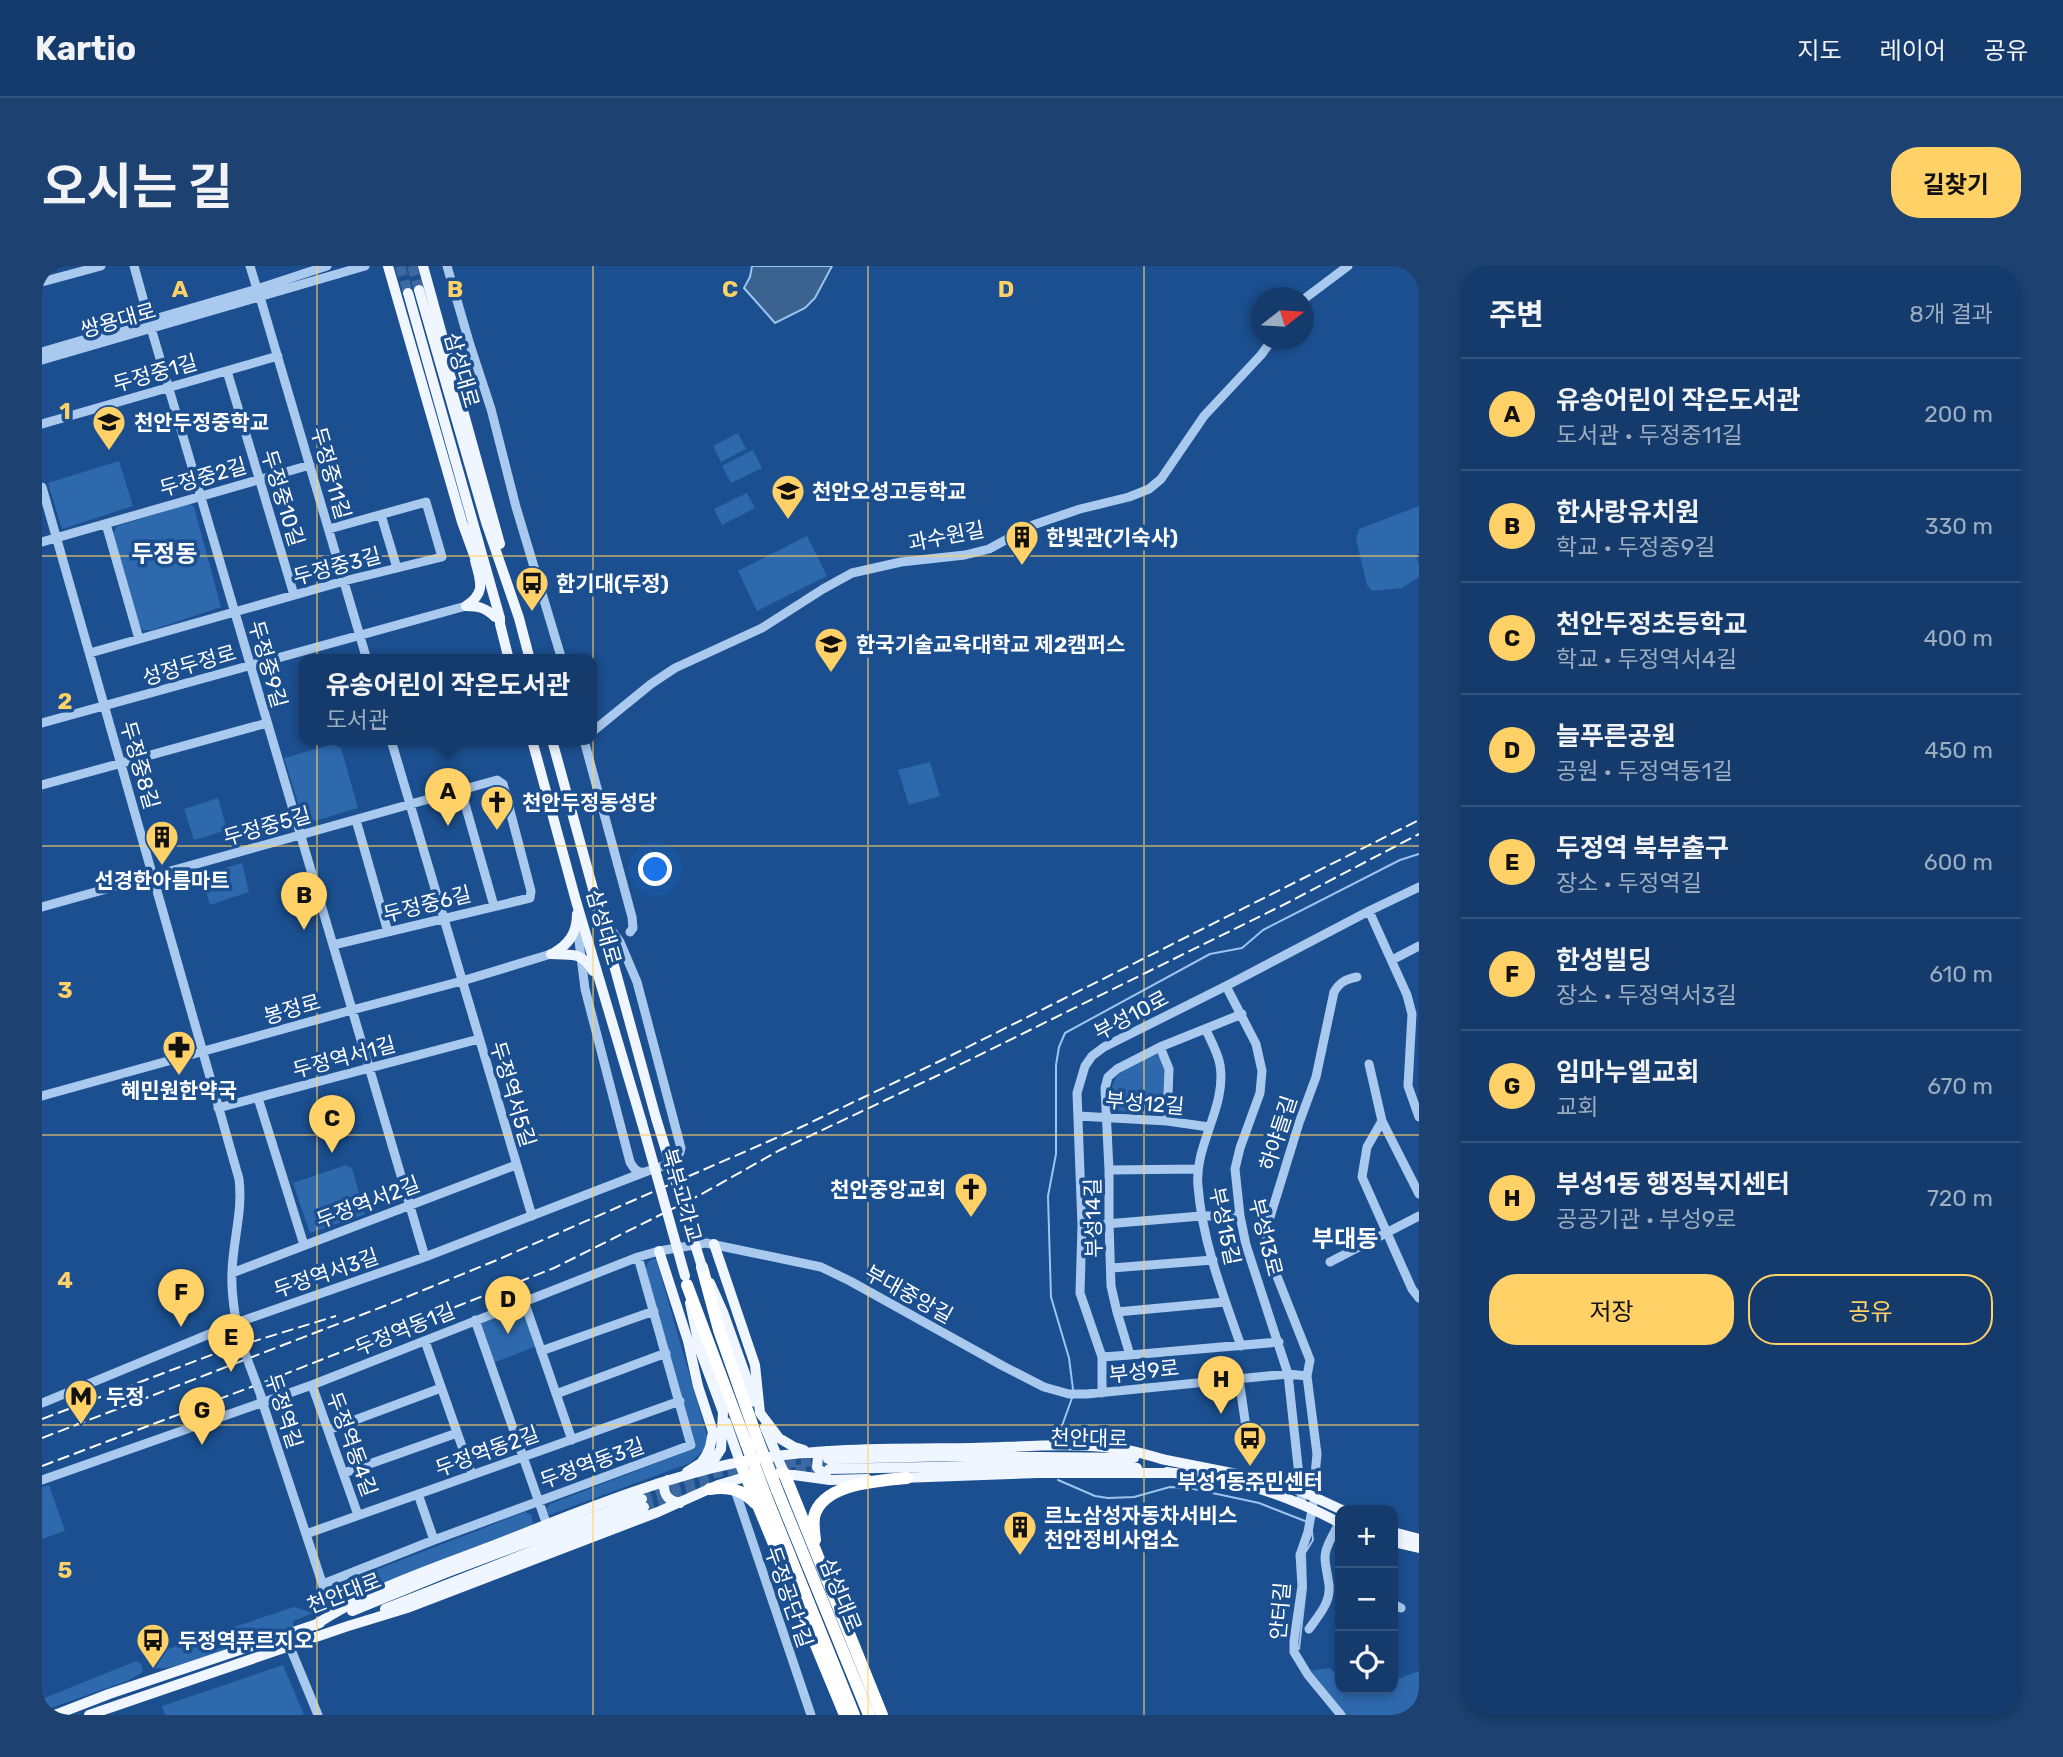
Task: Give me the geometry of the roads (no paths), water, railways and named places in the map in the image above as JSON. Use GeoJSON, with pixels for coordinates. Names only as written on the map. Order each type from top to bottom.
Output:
{"type":"FeatureCollection","features":[{"type":"Feature","properties":{"kind":"highway"},"geometry":{"type":"LineString","coordinates":[[702,1267],[752,1442]]}},
{"type":"Feature","properties":{"kind":"highway"},"geometry":{"type":"LineString","coordinates":[[686,1281],[771,1492]]}},
{"type":"Feature","properties":{"kind":"highway"},"geometry":{"type":"LineString","coordinates":[[740,1462],[845,1715]]}},
{"type":"Feature","properties":{"kind":"highway"},"geometry":{"type":"LineString","coordinates":[[784,1473],[882,1715]]}},
{"type":"Feature","properties":{"kind":"highway"},"geometry":{"type":"LineString","coordinates":[[817,1554],[814,1519],[822,1502],[830,1495],[850,1486],[907,1478]]}},
{"type":"Feature","properties":{"kind":"highway"},"geometry":{"type":"LineString","coordinates":[[710,1489],[720,1487],[734,1490],[750,1498],[760,1509]]}},
{"type":"Feature","properties":{"kind":"highway","name":"삼성대로"},"geometry":{"type":"LineString","coordinates":[[771,1492],[854,1715]]}},
{"type":"Feature","properties":{"kind":"highway","name":"삼성대로"},"geometry":{"type":"LineString","coordinates":[[771,1492],[869,1715]]}},
{"type":"Feature","properties":{"kind":"main road"},"geometry":{"type":"LineString","coordinates":[[388,266],[462,522],[497,621]]}},
{"type":"Feature","properties":{"kind":"main road"},"geometry":{"type":"LineString","coordinates":[[423,266],[519,618]]}},
{"type":"Feature","properties":{"kind":"main road","name":"삼성대로"},"geometry":{"type":"LineString","coordinates":[[507,654],[497,621],[500,618],[413,292],[528,654]]}},
{"type":"Feature","properties":{"kind":"main road"},"geometry":{"type":"LineString","coordinates":[[466,606],[476,599],[481,588],[474,555]]}},
{"type":"Feature","properties":{"kind":"main road"},"geometry":{"type":"LineString","coordinates":[[466,606],[482,607],[497,621]]}},
{"type":"Feature","properties":{"kind":"main road","name":"삼성대로"},"geometry":{"type":"LineString","coordinates":[[533,745],[642,1124]]}},
{"type":"Feature","properties":{"kind":"main road","name":"삼성대로"},"geometry":{"type":"LineString","coordinates":[[553,745],[656,1118]]}},
{"type":"Feature","properties":{"kind":"main road"},"geometry":{"type":"LineString","coordinates":[[551,954],[573,935],[577,925],[576,901]]}},
{"type":"Feature","properties":{"kind":"main road"},"geometry":{"type":"LineString","coordinates":[[551,954],[567,953],[582,957],[601,984]]}},
{"type":"Feature","properties":{"kind":"main road","name":"북부고가교"},"geometry":{"type":"LineString","coordinates":[[656,1118],[702,1267],[719,1303],[784,1473]]}},
{"type":"Feature","properties":{"kind":"main road","name":"북부고가교"},"geometry":{"type":"LineString","coordinates":[[642,1124],[686,1281],[700,1350],[740,1462]]}},
{"type":"Feature","properties":{"kind":"main road"},"geometry":{"type":"LineString","coordinates":[[710,1244],[755,1365],[760,1413],[773,1431],[788,1444],[826,1462]]}},
{"type":"Feature","properties":{"kind":"main road"},"geometry":{"type":"LineString","coordinates":[[659,1251],[688,1340],[698,1386],[713,1432],[706,1456],[692,1469],[664,1485],[669,1500],[680,1503]]}},
{"type":"Feature","properties":{"kind":"main road"},"geometry":{"type":"LineString","coordinates":[[708,1469],[721,1449],[723,1412]]}},
{"type":"Feature","properties":{"kind":"main road","name":"천안대로"},"geometry":{"type":"LineString","coordinates":[[826,1462],[1069,1446],[1119,1449],[1262,1479],[1301,1491],[1310,1507]]}},
{"type":"Feature","properties":{"kind":"main road"},"geometry":{"type":"LineString","coordinates":[[315,1625],[332,1614],[414,1576],[648,1487],[740,1462],[777,1456],[826,1462],[907,1478],[1038,1473],[1172,1473]]}},
{"type":"Feature","properties":{"kind":"main road"},"geometry":{"type":"LineString","coordinates":[[345,1627],[407,1608],[658,1512],[710,1489],[747,1477],[784,1473],[826,1462]]}},
{"type":"Feature","properties":{"kind":"main road","name":"천안대로"},"geometry":{"type":"LineString","coordinates":[[826,1462],[1121,1465],[1232,1482],[1310,1507],[1335,1520]]}},
{"type":"Feature","properties":{"kind":"main road"},"geometry":{"type":"LineString","coordinates":[[648,1487],[653,1488],[659,1496],[661,1506],[658,1512]]}},
{"type":"Feature","properties":{"kind":"main road","name":"천안대로"},"geometry":{"type":"LineString","coordinates":[[55,1715],[109,1694],[315,1625],[445,1573],[643,1503],[345,1627],[103,1713],[89,1715]]}},
{"type":"Feature","properties":{"kind":"main road","name":"천안대로"},"geometry":{"type":"LineString","coordinates":[[1310,1507],[1335,1509]]}},
{"type":"Feature","properties":{"kind":"main road"},"geometry":{"type":"LineString","coordinates":[[1398,1533],[1419,1539]]}},
{"type":"Feature","properties":{"kind":"main road"},"geometry":{"type":"LineString","coordinates":[[1398,1543],[1419,1548]]}},
{"type":"Feature","properties":{"kind":"street"},"geometry":{"type":"LineString","coordinates":[[42,282],[101,266]]}},
{"type":"Feature","properties":{"kind":"street","name":"두정중9길"},"geometry":{"type":"LineString","coordinates":[[134,266],[425,1257]]}},
{"type":"Feature","properties":{"kind":"street","name":"두정중11길"},"geometry":{"type":"LineString","coordinates":[[250,266],[365,654]]}},
{"type":"Feature","properties":{"kind":"street","name":"쌍용대로"},"geometry":{"type":"LineString","coordinates":[[258,293],[327,266]]}},
{"type":"Feature","properties":{"kind":"street","name":"쌍용대로"},"geometry":{"type":"LineString","coordinates":[[42,352],[365,266]]}},
{"type":"Feature","properties":{"kind":"street"},"geometry":{"type":"LineString","coordinates":[[447,266],[491,409],[516,507],[560,654]]}},
{"type":"Feature","properties":{"kind":"street"},"geometry":{"type":"LineString","coordinates":[[1314,292],[1348,266]]}},
{"type":"Feature","properties":{"kind":"street","name":"쌍용대로"},"geometry":{"type":"LineString","coordinates":[[42,360],[150,324]]}},
{"type":"Feature","properties":{"kind":"street","name":"과수원길"},"geometry":{"type":"LineString","coordinates":[[597,728],[675,668],[762,628],[852,573],[901,562],[965,555],[989,549],[1033,524],[1149,489],[1161,480],[1203,416],[1265,350]]}},
{"type":"Feature","properties":{"kind":"street","name":"두정중1길"},"geometry":{"type":"LineString","coordinates":[[42,424],[278,356]]}},
{"type":"Feature","properties":{"kind":"street","name":"두정중10길"},"geometry":{"type":"LineString","coordinates":[[227,371],[294,595]]}},
{"type":"Feature","properties":{"kind":"street","name":"두정중2길"},"geometry":{"type":"LineString","coordinates":[[42,542],[310,465]]}},
{"type":"Feature","properties":{"kind":"street","name":"두정중8길"},"geometry":{"type":"LineString","coordinates":[[42,487],[203,1052]]}},
{"type":"Feature","properties":{"kind":"street","name":"두정중3길"},"geometry":{"type":"LineString","coordinates":[[90,653],[344,581],[442,557],[426,502],[329,529]]}},
{"type":"Feature","properties":{"kind":"street"},"geometry":{"type":"LineString","coordinates":[[381,515],[397,568]]}},
{"type":"Feature","properties":{"kind":"street"},"geometry":{"type":"LineString","coordinates":[[106,524],[139,639]]}},
{"type":"Feature","properties":{"kind":"street","name":"성정두정로"},"geometry":{"type":"LineString","coordinates":[[42,723],[466,606]]}},
{"type":"Feature","properties":{"kind":"street"},"geometry":{"type":"LineString","coordinates":[[42,785],[267,723]]}},
{"type":"Feature","properties":{"kind":"street"},"geometry":{"type":"LineString","coordinates":[[392,745],[462,981]]}},
{"type":"Feature","properties":{"kind":"street"},"geometry":{"type":"LineString","coordinates":[[585,745],[632,916],[633,928],[630,932]]}},
{"type":"Feature","properties":{"kind":"street","name":"두정중5길"},"geometry":{"type":"LineString","coordinates":[[42,907],[497,780],[503,784],[531,891],[530,898]]}},
{"type":"Feature","properties":{"kind":"street"},"geometry":{"type":"LineString","coordinates":[[461,790],[494,906]]}},
{"type":"Feature","properties":{"kind":"street"},"geometry":{"type":"LineString","coordinates":[[356,820],[388,932]]}},
{"type":"Feature","properties":{"kind":"street","name":"부성10로"},"geometry":{"type":"LineString","coordinates":[[1102,1392],[1102,1357],[1080,1293],[1082,1226],[1077,1093],[1084,1066],[1104,1047],[1419,887]]}},
{"type":"Feature","properties":{"kind":"street","name":"두정중6길"},"geometry":{"type":"LineString","coordinates":[[333,945],[530,898]]}},
{"type":"Feature","properties":{"kind":"street"},"geometry":{"type":"LineString","coordinates":[[1369,911],[1408,995],[1412,1014],[1408,1086],[1419,1117]]}},
{"type":"Feature","properties":{"kind":"street","name":"두정역서3길"},"geometry":{"type":"LineString","coordinates":[[42,1403],[236,1323],[425,1257],[676,1160],[681,1148],[637,982],[620,942],[599,912]]}},
{"type":"Feature","properties":{"kind":"street"},"geometry":{"type":"LineString","coordinates":[[577,925],[584,989],[630,1162],[631,1171],[624,1180]]}},
{"type":"Feature","properties":{"kind":"street"},"geometry":{"type":"LineString","coordinates":[[1392,960],[1419,946]]}},
{"type":"Feature","properties":{"kind":"street","name":"봉정로"},"geometry":{"type":"LineString","coordinates":[[42,1096],[551,954]]}},
{"type":"Feature","properties":{"kind":"street","name":"하야들길"},"geometry":{"type":"LineString","coordinates":[[1315,1475],[1317,1454],[1307,1376],[1310,1360],[1269,1254],[1266,1237],[1295,1135],[1316,1077],[1334,992],[1339,984],[1357,977]]}},
{"type":"Feature","properties":{"kind":"street","name":"두정역서5길"},"geometry":{"type":"LineString","coordinates":[[462,981],[532,1216]]}},
{"type":"Feature","properties":{"kind":"street","name":"부성13로"},"geometry":{"type":"LineString","coordinates":[[1226,986],[1256,1044],[1262,1071],[1260,1093],[1235,1169],[1246,1245],[1288,1374],[1301,1491]]}},
{"type":"Feature","properties":{"kind":"street","name":"부성14길"},"geometry":{"type":"LineString","coordinates":[[1130,1355],[1111,1286],[1108,1117],[1105,1088],[1108,1077],[1117,1069],[1160,1047],[1242,1014]]}},
{"type":"Feature","properties":{"kind":"street","name":"부성15길"},"geometry":{"type":"LineString","coordinates":[[1206,1030],[1220,1066],[1218,1100],[1198,1169],[1197,1184],[1213,1260],[1241,1346]]}},
{"type":"Feature","properties":{"kind":"street","name":"두정역서1길"},"geometry":{"type":"LineString","coordinates":[[218,1108],[478,1039]]}},
{"type":"Feature","properties":{"kind":"street"},"geometry":{"type":"LineString","coordinates":[[1160,1047],[1169,1069],[1167,1121]]}},
{"type":"Feature","properties":{"kind":"street","name":"두정역길"},"geometry":{"type":"LineString","coordinates":[[203,1052],[239,1179],[242,1199],[232,1273],[239,1337],[332,1614]]}},
{"type":"Feature","properties":{"kind":"street"},"geometry":{"type":"LineString","coordinates":[[1408,1068],[1419,1062]]}},
{"type":"Feature","properties":{"kind":"street"},"geometry":{"type":"LineString","coordinates":[[1369,1064],[1382,1121],[1419,1194]]}},
{"type":"Feature","properties":{"kind":"street"},"geometry":{"type":"LineString","coordinates":[[258,1098],[304,1245]]}},
{"type":"Feature","properties":{"kind":"street","name":"부성12길"},"geometry":{"type":"LineString","coordinates":[[1077,1116],[1167,1121],[1209,1127]]}},
{"type":"Feature","properties":{"kind":"street"},"geometry":{"type":"LineString","coordinates":[[1382,1121],[1367,1147],[1362,1177],[1412,1289],[1419,1298]]}},
{"type":"Feature","properties":{"kind":"street"},"geometry":{"type":"LineString","coordinates":[[630,1162],[634,1169],[645,1172]]}},
{"type":"Feature","properties":{"kind":"street","name":"두정역서2길"},"geometry":{"type":"LineString","coordinates":[[232,1273],[516,1165]]}},
{"type":"Feature","properties":{"kind":"street"},"geometry":{"type":"LineString","coordinates":[[1109,1170],[1198,1169]]}},
{"type":"Feature","properties":{"kind":"street"},"geometry":{"type":"LineString","coordinates":[[1082,1226],[1202,1216],[1240,1216]]}},
{"type":"Feature","properties":{"kind":"street"},"geometry":{"type":"LineString","coordinates":[[1330,1262],[1419,1216]]}},
{"type":"Feature","properties":{"kind":"street","name":"두정역동1길"},"geometry":{"type":"LineString","coordinates":[[42,1480],[262,1400],[312,1385],[638,1257],[659,1251],[710,1244]]}},
{"type":"Feature","properties":{"kind":"street","name":"부대중앙길"},"geometry":{"type":"LineString","coordinates":[[710,1244],[821,1268],[1044,1387],[1069,1394],[1087,1394]]}},
{"type":"Feature","properties":{"kind":"street","name":"두정역동3길"},"geometry":{"type":"LineString","coordinates":[[323,1584],[691,1445],[638,1257]]}},
{"type":"Feature","properties":{"kind":"street"},"geometry":{"type":"LineString","coordinates":[[1112,1268],[1213,1260]]}},
{"type":"Feature","properties":{"kind":"street"},"geometry":{"type":"LineString","coordinates":[[524,1301],[572,1440]]}},
{"type":"Feature","properties":{"kind":"street"},"geometry":{"type":"LineString","coordinates":[[1117,1312],[1226,1302]]}},
{"type":"Feature","properties":{"kind":"street"},"geometry":{"type":"LineString","coordinates":[[541,1351],[654,1311]]}},
{"type":"Feature","properties":{"kind":"street"},"geometry":{"type":"LineString","coordinates":[[475,1320],[547,1525]]}},
{"type":"Feature","properties":{"kind":"street"},"geometry":{"type":"LineString","coordinates":[[425,1340],[472,1475]]}},
{"type":"Feature","properties":{"kind":"street"},"geometry":{"type":"LineString","coordinates":[[1102,1357],[1279,1342]]}},
{"type":"Feature","properties":{"kind":"street"},"geometry":{"type":"LineString","coordinates":[[556,1394],[666,1353]]}},
{"type":"Feature","properties":{"kind":"street","name":"부성9로"},"geometry":{"type":"LineString","coordinates":[[1087,1394],[1288,1374],[1307,1376]]}},
{"type":"Feature","properties":{"kind":"street"},"geometry":{"type":"LineString","coordinates":[[1239,1379],[1247,1434]]}},
{"type":"Feature","properties":{"kind":"street","name":"두정역동4길"},"geometry":{"type":"LineString","coordinates":[[312,1385],[358,1515]]}},
{"type":"Feature","properties":{"kind":"street"},"geometry":{"type":"LineString","coordinates":[[328,1430],[441,1388]]}},
{"type":"Feature","properties":{"kind":"street","name":"두정역동2길"},"geometry":{"type":"LineString","coordinates":[[306,1534],[680,1401]]}},
{"type":"Feature","properties":{"kind":"street"},"geometry":{"type":"LineString","coordinates":[[344,1473],[457,1433]]}},
{"type":"Feature","properties":{"kind":"street","name":"두정공단1길"},"geometry":{"type":"LineString","coordinates":[[734,1490],[811,1715]]}},
{"type":"Feature","properties":{"kind":"street"},"geometry":{"type":"LineString","coordinates":[[418,1494],[434,1540]]}},
{"type":"Feature","properties":{"kind":"street","name":"안터길"},"geometry":{"type":"LineString","coordinates":[[1310,1507],[1308,1532],[1300,1555],[1302,1586],[1294,1652],[1308,1675],[1341,1715]]}},
{"type":"Feature","properties":{"kind":"street"},"geometry":{"type":"LineString","coordinates":[[1309,1629],[1328,1598],[1330,1588],[1325,1557],[1327,1546],[1335,1535]]}},
{"type":"Feature","properties":{"kind":"street"},"geometry":{"type":"LineString","coordinates":[[285,1635],[318,1715]]}},
{"type":"Feature","properties":{"kind":"waterway"},"geometry":{"type":"LineString","coordinates":[[1073,1389],[1069,1358],[1051,1297],[1048,1196],[1056,1154],[1056,1065],[1065,1033],[1210,954],[1242,948],[1263,930],[1400,860],[1419,854]]}},
{"type":"Feature","properties":{"kind":"waterway"},"geometry":{"type":"LineString","coordinates":[[1058,1437],[1072,1398]]}},
{"type":"Feature","properties":{"kind":"waterway"},"geometry":{"type":"LineString","coordinates":[[1058,1480],[1095,1496],[1108,1498],[1134,1497],[1170,1487],[1189,1488],[1259,1503],[1305,1521]]}},
{"type":"Feature","properties":{"kind":"waterway"},"geometry":{"type":"LineString","coordinates":[[1299,1649],[1306,1588],[1305,1553],[1313,1540],[1312,1531]]}},
{"type":"Feature","properties":{"kind":"tunnel"},"geometry":{"type":"LineString","coordinates":[[400,266],[408,293]]}},
{"type":"Feature","properties":{"kind":"tunnel"},"geometry":{"type":"LineString","coordinates":[[412,266],[419,290]]}},
{"type":"Feature","properties":{"kind":"tunnel"},"geometry":{"type":"LineString","coordinates":[[771,1464],[825,1460]]}},
{"type":"Feature","properties":{"kind":"tunnel"},"geometry":{"type":"LineString","coordinates":[[642,1499],[715,1473],[749,1467]]}},
{"type":"Feature","properties":{"kind":"tunnel"},"geometry":{"type":"LineString","coordinates":[[781,1470],[825,1469]]}},
{"type":"Feature","properties":{"kind":"tunnel"},"geometry":{"type":"LineString","coordinates":[[644,1507],[714,1483]]}},
{"type":"Feature","properties":{"kind":"railway"},"geometry":{"type":"LineString","coordinates":[[42,1438],[497,1260],[799,1128],[942,1060],[1419,820]]}},
{"type":"Feature","properties":{"kind":"railway"},"geometry":{"type":"LineString","coordinates":[[42,1466],[554,1268],[700,1195],[780,1150],[945,1072],[1287,903],[1419,834]]}},
{"type":"Feature","properties":{"kind":"railway"},"geometry":{"type":"LineString","coordinates":[[42,1419],[222,1351],[336,1316]]}},
{"type":"Feature","properties":{"kind":"place","name":"천안두정중학교"},"geometry":{"type":"Point","coordinates":[109,452]}},
{"type":"Feature","properties":{"kind":"place","name":"천안오성고등학교"},"geometry":{"type":"Point","coordinates":[788,521]}},
{"type":"Feature","properties":{"kind":"place","name":"한빛관(기숙사)"},"geometry":{"type":"Point","coordinates":[1022,567]}},
{"type":"Feature","properties":{"kind":"place","name":"한기대(두정)"},"geometry":{"type":"Point","coordinates":[532,613]}},
{"type":"Feature","properties":{"kind":"place","name":"한국기술교육대학교 제2캠퍼스"},"geometry":{"type":"Point","coordinates":[831,674]}},
{"type":"Feature","properties":{"kind":"place","name":"유송어린이 작은도서관"},"geometry":{"type":"Point","coordinates":[448,826]}},
{"type":"Feature","properties":{"kind":"place","name":"천안두정동성당"},"geometry":{"type":"Point","coordinates":[497,832]}},
{"type":"Feature","properties":{"kind":"place","name":"선경한아름마트"},"geometry":{"type":"Point","coordinates":[162,867]}},
{"type":"Feature","properties":{"kind":"place","name":"한사랑유치원"},"geometry":{"type":"Point","coordinates":[304,930]}},
{"type":"Feature","properties":{"kind":"place","name":"혜민원한약국"},"geometry":{"type":"Point","coordinates":[179,1077]}},
{"type":"Feature","properties":{"kind":"place","name":"천안두정초등학교"},"geometry":{"type":"Point","coordinates":[332,1153]}},
{"type":"Feature","properties":{"kind":"place","name":"천안중앙교회"},"geometry":{"type":"Point","coordinates":[971,1219]}},
{"type":"Feature","properties":{"kind":"place","name":"한성빌딩"},"geometry":{"type":"Point","coordinates":[181,1327]}},
{"type":"Feature","properties":{"kind":"place","name":"늘푸른공원"},"geometry":{"type":"Point","coordinates":[508,1334]}},
{"type":"Feature","properties":{"kind":"place","name":"두정역 북부출구"},"geometry":{"type":"Point","coordinates":[231,1372]}},
{"type":"Feature","properties":{"kind":"place","name":"부성1동 행정복지센터"},"geometry":{"type":"Point","coordinates":[1221,1414]}},
{"type":"Feature","properties":{"kind":"place","name":"두정"},"geometry":{"type":"Point","coordinates":[81,1426]}},
{"type":"Feature","properties":{"kind":"place","name":"임마누엘교회"},"geometry":{"type":"Point","coordinates":[202,1445]}},
{"type":"Feature","properties":{"kind":"place","name":"부성1동주민센터"},"geometry":{"type":"Point","coordinates":[1250,1468]}},
{"type":"Feature","properties":{"kind":"place","name":"르노삼성자동차서비스 천안정비사업소"},"geometry":{"type":"Point","coordinates":[1020,1557]}},
{"type":"Feature","properties":{"kind":"place","name":"두정역푸르지오"},"geometry":{"type":"Point","coordinates":[153,1670]}},
{"type":"Feature","properties":{"kind":"district","name":"두정동"},"geometry":{"type":"Point","coordinates":[164,554]}},
{"type":"Feature","properties":{"kind":"district","name":"부대동"},"geometry":{"type":"Point","coordinates":[1345,1239]}}]}
